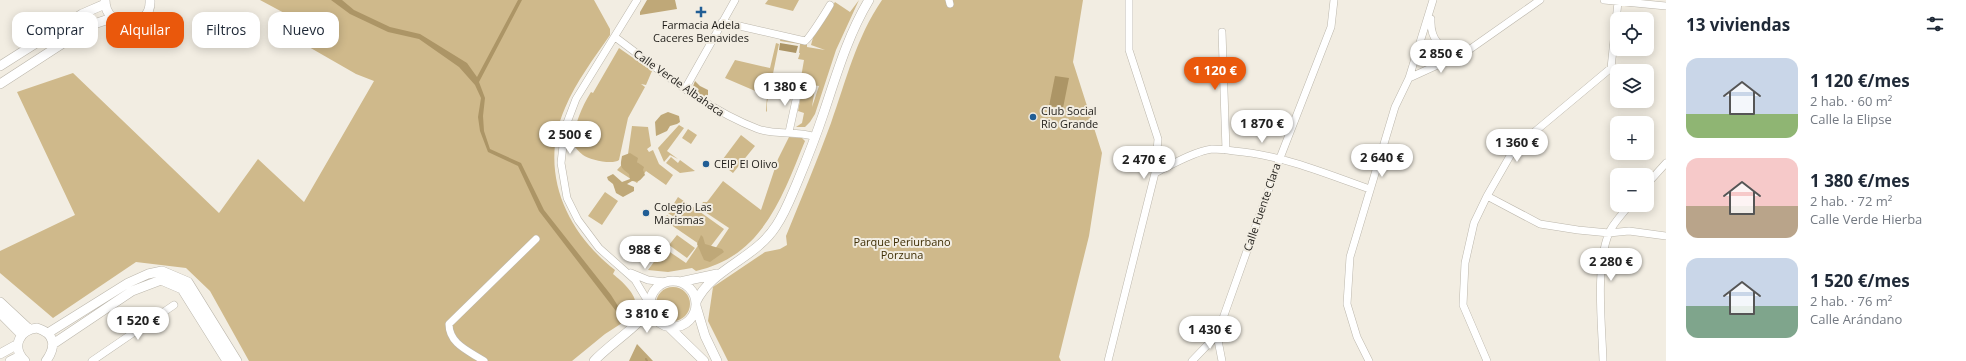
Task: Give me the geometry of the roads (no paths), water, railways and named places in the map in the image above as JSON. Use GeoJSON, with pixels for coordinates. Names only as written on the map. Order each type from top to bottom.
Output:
{"type":"FeatureCollection","features":[{"type":"Feature","properties":{"kind":"street"},"geometry":{"type":"LineString","coordinates":[[637,0],[581,89],[571,108],[562,140],[561,163],[567,198],[578,220],[599,248],[622,268],[638,285],[650,306],[652,314],[666,325],[704,361]]}},
{"type":"Feature","properties":{"kind":"street"},"geometry":{"type":"LineString","coordinates":[[685,89],[735,0]]}},
{"type":"Feature","properties":{"kind":"street"},"geometry":{"type":"LineString","coordinates":[[632,328],[648,323],[666,325],[685,324],[693,316],[696,304],[707,285],[753,252],[776,226],[790,198],[815,137],[844,51],[855,24],[869,0]]}},
{"type":"Feature","properties":{"kind":"street"},"geometry":{"type":"LineString","coordinates":[[1108,361],[1156,173],[1158,139],[1129,50],[1129,0]]}},
{"type":"Feature","properties":{"kind":"street","name":"Calle Fuente Clara"},"geometry":{"type":"LineString","coordinates":[[1192,361],[1217,335],[1280,158],[1331,27],[1334,0]]}},
{"type":"Feature","properties":{"kind":"street"},"geometry":{"type":"LineString","coordinates":[[1369,361],[1357,337],[1347,304],[1350,257],[1394,107],[1409,78],[1433,0]]}},
{"type":"Feature","properties":{"kind":"street"},"geometry":{"type":"LineString","coordinates":[[1409,78],[1466,52],[1540,0]]}},
{"type":"Feature","properties":{"kind":"street"},"geometry":{"type":"LineString","coordinates":[[1604,0],[1666,6]]}},
{"type":"Feature","properties":{"kind":"street"},"geometry":{"type":"LineString","coordinates":[[147,12],[152,1]]}},
{"type":"Feature","properties":{"kind":"street"},"geometry":{"type":"LineString","coordinates":[[0,66],[82,14],[105,2],[109,12]]}},
{"type":"Feature","properties":{"kind":"street"},"geometry":{"type":"LineString","coordinates":[[1487,361],[1462,305],[1465,263],[1474,223],[1487,196],[1514,149],[1611,68],[1618,2]]}},
{"type":"Feature","properties":{"kind":"street"},"geometry":{"type":"LineString","coordinates":[[721,24],[805,41],[809,38],[815,26],[830,5]]}},
{"type":"Feature","properties":{"kind":"street"},"geometry":{"type":"LineString","coordinates":[[1431,10],[1430,30],[1433,38],[1442,47],[1455,53],[1466,52]]}},
{"type":"Feature","properties":{"kind":"street"},"geometry":{"type":"LineString","coordinates":[[0,84],[92,25],[106,20]]}},
{"type":"Feature","properties":{"kind":"street"},"geometry":{"type":"LineString","coordinates":[[721,24],[776,39]]}},
{"type":"Feature","properties":{"kind":"street"},"geometry":{"type":"LineString","coordinates":[[1222,32],[1226,150]]}},
{"type":"Feature","properties":{"kind":"street","name":"Calle Verde Albahaca"},"geometry":{"type":"LineString","coordinates":[[615,37],[685,89],[729,117],[760,130],[803,133],[815,137]]}},
{"type":"Feature","properties":{"kind":"street"},"geometry":{"type":"LineString","coordinates":[[789,132],[799,86]]}},
{"type":"Feature","properties":{"kind":"street"},"geometry":{"type":"LineString","coordinates":[[1156,173],[1186,158],[1211,149],[1226,150],[1256,153],[1280,158],[1369,189]]}},
{"type":"Feature","properties":{"kind":"street"},"geometry":{"type":"LineString","coordinates":[[1654,176],[1666,163]]}},
{"type":"Feature","properties":{"kind":"street"},"geometry":{"type":"LineString","coordinates":[[1487,196],[1540,224],[1609,233],[1629,231],[1666,236]]}},
{"type":"Feature","properties":{"kind":"street"},"geometry":{"type":"LineString","coordinates":[[1603,361],[1601,309],[1602,266],[1609,233],[1624,212]]}},
{"type":"Feature","properties":{"kind":"street"},"geometry":{"type":"LineString","coordinates":[[484,361],[456,343],[449,333],[449,324],[536,238]]}},
{"type":"Feature","properties":{"kind":"street"},"geometry":{"type":"LineString","coordinates":[[622,268],[642,278],[665,282],[680,282],[726,271]]}},
{"type":"Feature","properties":{"kind":"street"},"geometry":{"type":"LineString","coordinates":[[48,333],[128,284],[148,274],[162,271],[188,282],[237,361]]}},
{"type":"Feature","properties":{"kind":"street"},"geometry":{"type":"LineString","coordinates":[[53,344],[132,291],[161,280],[182,289],[223,360]]}},
{"type":"Feature","properties":{"kind":"street"},"geometry":{"type":"LineString","coordinates":[[594,361],[616,339],[639,323],[650,306],[654,291],[665,282]]}},
{"type":"Feature","properties":{"kind":"street"},"geometry":{"type":"LineString","coordinates":[[680,282],[691,290],[705,336],[717,361]]}},
{"type":"Feature","properties":{"kind":"street"},"geometry":{"type":"LineString","coordinates":[[0,302],[30,329]]}},
{"type":"Feature","properties":{"kind":"street"},"geometry":{"type":"LineString","coordinates":[[92,361],[174,305]]}},
{"type":"Feature","properties":{"kind":"street"},"geometry":{"type":"LineString","coordinates":[[0,313],[21,334]]}},
{"type":"Feature","properties":{"kind":"street"},"geometry":{"type":"LineString","coordinates":[[10,361],[22,359],[17,351],[21,334],[30,329],[37,328],[48,333],[53,344],[52,353],[46,361]]}},
{"type":"Feature","properties":{"kind":"street"},"geometry":{"type":"LineString","coordinates":[[1217,335],[1222,361]]}},
{"type":"Feature","properties":{"kind":"street"},"geometry":{"type":"LineString","coordinates":[[0,354],[18,344]]}},
{"type":"Feature","properties":{"kind":"place","name":"Farmacia Adela Caceres Benavides"},"geometry":{"type":"Point","coordinates":[701,12]}},
{"type":"Feature","properties":{"kind":"place","name":"Club Social Rio Grande"},"geometry":{"type":"Point","coordinates":[1033,117]}},
{"type":"Feature","properties":{"kind":"place","name":"CEIP El Olivo"},"geometry":{"type":"Point","coordinates":[706,164]}},
{"type":"Feature","properties":{"kind":"place","name":"Colegio Las Marismas"},"geometry":{"type":"Point","coordinates":[646,213]}},
{"type":"Feature","properties":{"kind":"park label","name":"Parque Periurbano Porzuna"},"geometry":{"type":"Point","coordinates":[902,248]}}]}
